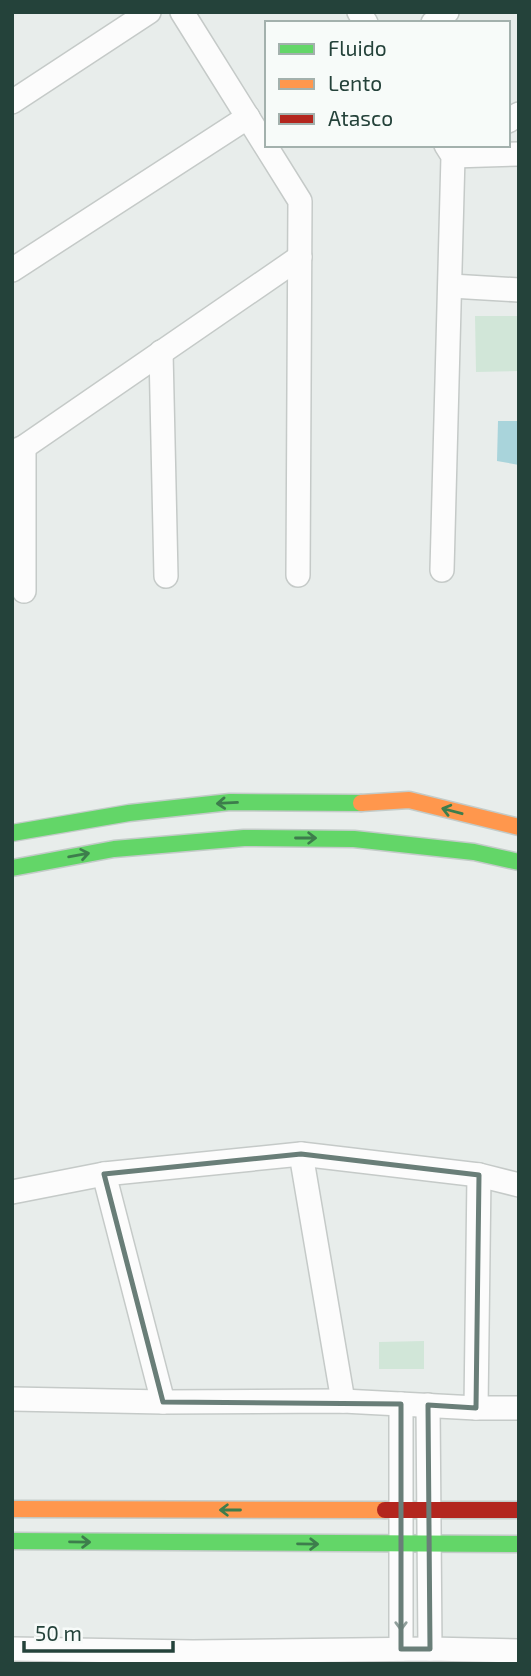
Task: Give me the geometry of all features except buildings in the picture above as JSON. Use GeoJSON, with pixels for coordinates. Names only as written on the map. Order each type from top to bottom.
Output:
{"type":"FeatureCollection","features":[{"type":"Feature","properties":{"kind":"street"},"geometry":{"type":"LineString","coordinates":[[12,102],[149,12]]}},
{"type":"Feature","properties":{"kind":"street"},"geometry":{"type":"LineString","coordinates":[[182,12],[265,144]]}},
{"type":"Feature","properties":{"kind":"street"},"geometry":{"type":"LineString","coordinates":[[12,270],[248,117]]}},
{"type":"Feature","properties":{"kind":"street"},"geometry":{"type":"LineString","coordinates":[[267,147],[300,201],[298,575]]}},
{"type":"Feature","properties":{"kind":"street"},"geometry":{"type":"LineString","coordinates":[[442,570],[456,149],[519,154]]}},
{"type":"Feature","properties":{"kind":"street"},"geometry":{"type":"LineString","coordinates":[[24,591],[18,450],[300,257]]}},
{"type":"Feature","properties":{"kind":"street"},"geometry":{"type":"LineString","coordinates":[[451,286],[519,290]]}},
{"type":"Feature","properties":{"kind":"street"},"geometry":{"type":"LineString","coordinates":[[161,352],[166,576]]}},
{"type":"Feature","properties":{"kind":"street"},"geometry":{"type":"LineString","coordinates":[[17,829],[230,802],[346,804],[409,800],[519,827]]}},
{"type":"Feature","properties":{"kind":"street"},"geometry":{"type":"LineString","coordinates":[[12,868],[114,849],[244,838],[354,839],[474,852],[519,862]]}},
{"type":"Feature","properties":{"kind":"street"},"geometry":{"type":"LineString","coordinates":[[301,1154],[343,1401]]}},
{"type":"Feature","properties":{"kind":"street"},"geometry":{"type":"LineString","coordinates":[[12,1192],[104,1174],[301,1154],[479,1175],[519,1185]]}},
{"type":"Feature","properties":{"kind":"street"},"geometry":{"type":"LineString","coordinates":[[104,1174],[163,1402]]}},
{"type":"Feature","properties":{"kind":"street"},"geometry":{"type":"LineString","coordinates":[[476,1408],[479,1175]]}},
{"type":"Feature","properties":{"kind":"street"},"geometry":{"type":"LineString","coordinates":[[12,1399],[343,1401],[519,1408]]}},
{"type":"Feature","properties":{"kind":"street"},"geometry":{"type":"LineString","coordinates":[[401,1404],[401,1649]]}},
{"type":"Feature","properties":{"kind":"street"},"geometry":{"type":"LineString","coordinates":[[428,1405],[430,1649]]}},
{"type":"Feature","properties":{"kind":"street"},"geometry":{"type":"LineString","coordinates":[[12,1509],[519,1510]]}},
{"type":"Feature","properties":{"kind":"street"},"geometry":{"type":"LineString","coordinates":[[12,1541],[519,1544]]}},
{"type":"Feature","properties":{"kind":"street"},"geometry":{"type":"LineString","coordinates":[[12,1649],[55,1656],[199,1658],[282,1651],[430,1649],[476,1657],[519,1651]]}},
{"type":"Feature","properties":{"kind":"street"},"geometry":{"type":"LineString","coordinates":[[258,1664],[282,1651]]}},
{"type":"Feature","properties":{"kind":"highlighted area"},"geometry":{"type":"Polygon","coordinates":[[[301,1154],[479,1175],[476,1408],[428,1405],[430,1649],[401,1649],[401,1404],[163,1402],[104,1174],[301,1154]]]}},
{"type":"Feature","properties":{"kind":"green space"},"geometry":{"type":"Polygon","coordinates":[[[475,316],[519,316],[519,371],[476,372],[475,316]]]}},
{"type":"Feature","properties":{"kind":"green space"},"geometry":{"type":"Polygon","coordinates":[[[424,1341],[424,1369],[379,1369],[379,1342],[424,1341]]]}},
{"type":"Feature","properties":{"kind":"water"},"geometry":{"type":"Polygon","coordinates":[[[498,421],[519,421],[519,465],[497,461],[498,421]]]}},
{"type":"Feature","properties":{"kind":"traffic: fast"},"geometry":{"type":"LineString","coordinates":[[12,833],[129,813],[230,802],[361,803]]}},
{"type":"Feature","properties":{"kind":"traffic: fast"},"geometry":{"type":"LineString","coordinates":[[12,868],[114,849],[244,838],[354,839],[474,852],[519,862]]}},
{"type":"Feature","properties":{"kind":"traffic: fast"},"geometry":{"type":"LineString","coordinates":[[12,1541],[519,1544]]}},
{"type":"Feature","properties":{"kind":"traffic: slow"},"geometry":{"type":"LineString","coordinates":[[361,803],[409,800],[519,827]]}},
{"type":"Feature","properties":{"kind":"traffic: slow"},"geometry":{"type":"LineString","coordinates":[[12,1509],[385,1510]]}},
{"type":"Feature","properties":{"kind":"traffic: jam"},"geometry":{"type":"LineString","coordinates":[[385,1510],[519,1510]]}}]}
